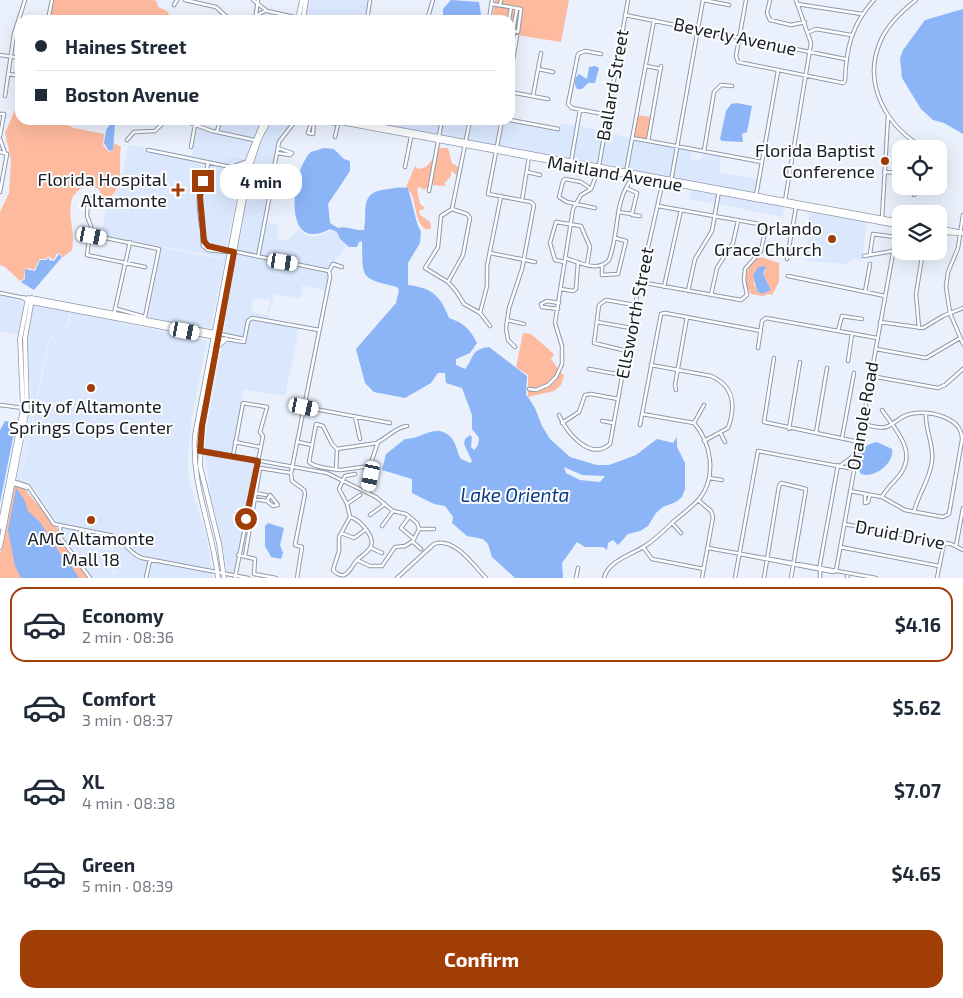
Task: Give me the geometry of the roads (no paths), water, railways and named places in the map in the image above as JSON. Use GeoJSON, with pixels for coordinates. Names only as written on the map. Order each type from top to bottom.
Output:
{"type":"FeatureCollection","features":[{"type":"Feature","properties":{"kind":"main road"},"geometry":{"type":"LineString","coordinates":[[301,15],[302,0]]}},
{"type":"Feature","properties":{"kind":"main road"},"geometry":{"type":"LineString","coordinates":[[302,15],[306,0]]}},
{"type":"Feature","properties":{"kind":"main road"},"geometry":{"type":"LineString","coordinates":[[218,578],[215,554],[197,486],[194,449],[202,391],[213,335],[256,147],[257,134],[262,125]]}},
{"type":"Feature","properties":{"kind":"main road"},"geometry":{"type":"LineString","coordinates":[[224,576],[203,479],[200,451],[220,336],[241,191],[247,162],[256,141],[266,125]]}},
{"type":"Feature","properties":{"kind":"main road","name":"Maitland Avenue"},"geometry":{"type":"LineString","coordinates":[[366,125],[496,151],[719,192],[840,211],[892,222]]}},
{"type":"Feature","properties":{"kind":"main road","name":"Maitland Avenue"},"geometry":{"type":"LineString","coordinates":[[401,133],[438,140]]}},
{"type":"Feature","properties":{"kind":"main road","name":"Maitland Avenue"},"geometry":{"type":"LineString","coordinates":[[626,175],[663,181]]}},
{"type":"Feature","properties":{"kind":"main road"},"geometry":{"type":"LineString","coordinates":[[241,191],[244,197]]}},
{"type":"Feature","properties":{"kind":"main road","name":"Maitland Avenue"},"geometry":{"type":"LineString","coordinates":[[815,208],[843,215],[881,220]]}},
{"type":"Feature","properties":{"kind":"main road"},"geometry":{"type":"LineString","coordinates":[[840,211],[843,215]]}},
{"type":"Feature","properties":{"kind":"main road"},"geometry":{"type":"LineString","coordinates":[[947,231],[961,233]]}},
{"type":"Feature","properties":{"kind":"main road"},"geometry":{"type":"LineString","coordinates":[[0,547],[1,524],[25,409],[20,339],[28,300],[220,336]]}},
{"type":"Feature","properties":{"kind":"main road"},"geometry":{"type":"LineString","coordinates":[[115,316],[213,335]]}},
{"type":"Feature","properties":{"kind":"main road"},"geometry":{"type":"LineString","coordinates":[[200,334],[208,339],[211,348]]}},
{"type":"Feature","properties":{"kind":"main road"},"geometry":{"type":"LineString","coordinates":[[218,347],[226,339]]}},
{"type":"Feature","properties":{"kind":"main road"},"geometry":{"type":"LineString","coordinates":[[202,391],[209,393]]}},
{"type":"Feature","properties":{"kind":"street"},"geometry":{"type":"LineString","coordinates":[[20,15],[25,0]]}},
{"type":"Feature","properties":{"kind":"street"},"geometry":{"type":"LineString","coordinates":[[49,15],[52,0]]}},
{"type":"Feature","properties":{"kind":"street"},"geometry":{"type":"LineString","coordinates":[[174,5],[177,0]]}},
{"type":"Feature","properties":{"kind":"street"},"geometry":{"type":"LineString","coordinates":[[185,0],[216,8],[224,15]]}},
{"type":"Feature","properties":{"kind":"street"},"geometry":{"type":"LineString","coordinates":[[253,0],[267,11],[286,15]]}},
{"type":"Feature","properties":{"kind":"street"},"geometry":{"type":"LineString","coordinates":[[256,15],[258,0]]}},
{"type":"Feature","properties":{"kind":"street"},"geometry":{"type":"LineString","coordinates":[[368,15],[370,0]]}},
{"type":"Feature","properties":{"kind":"street"},"geometry":{"type":"LineString","coordinates":[[428,15],[433,0]]}},
{"type":"Feature","properties":{"kind":"street"},"geometry":{"type":"LineString","coordinates":[[500,6],[501,0]]}},
{"type":"Feature","properties":{"kind":"street"},"geometry":{"type":"LineString","coordinates":[[506,6],[507,0]]}},
{"type":"Feature","properties":{"kind":"street","name":"Ballard Street"},"geometry":{"type":"LineString","coordinates":[[591,189],[598,169],[628,0]]}},
{"type":"Feature","properties":{"kind":"street"},"geometry":{"type":"LineString","coordinates":[[671,183],[703,0],[729,5]]}},
{"type":"Feature","properties":{"kind":"street"},"geometry":{"type":"LineString","coordinates":[[746,0],[737,61],[741,64],[844,82],[845,59],[851,36],[863,14],[874,0]]}},
{"type":"Feature","properties":{"kind":"street"},"geometry":{"type":"LineString","coordinates":[[770,0],[768,18],[791,25],[804,22]]}},
{"type":"Feature","properties":{"kind":"street"},"geometry":{"type":"LineString","coordinates":[[912,140],[888,117],[876,87],[875,58],[880,41],[888,28],[916,0]]}},
{"type":"Feature","properties":{"kind":"street"},"geometry":{"type":"LineString","coordinates":[[490,15],[492,2],[500,6],[519,9]]}},
{"type":"Feature","properties":{"kind":"street"},"geometry":{"type":"LineString","coordinates":[[796,2],[863,14]]}},
{"type":"Feature","properties":{"kind":"street"},"geometry":{"type":"LineString","coordinates":[[784,203],[811,40],[796,2]]}},
{"type":"Feature","properties":{"kind":"street"},"geometry":{"type":"LineString","coordinates":[[510,15],[511,8]]}},
{"type":"Feature","properties":{"kind":"street"},"geometry":{"type":"LineString","coordinates":[[515,20],[519,9]]}},
{"type":"Feature","properties":{"kind":"street"},"geometry":{"type":"LineString","coordinates":[[515,32],[518,32],[519,9]]}},
{"type":"Feature","properties":{"kind":"street"},"geometry":{"type":"LineString","coordinates":[[260,15],[267,11]]}},
{"type":"Feature","properties":{"kind":"street","name":"Beverly Avenue"},"geometry":{"type":"LineString","coordinates":[[625,15],[845,59]]}},
{"type":"Feature","properties":{"kind":"street"},"geometry":{"type":"LineString","coordinates":[[626,175],[654,20]]}},
{"type":"Feature","properties":{"kind":"street"},"geometry":{"type":"LineString","coordinates":[[809,32],[818,30],[851,36]]}},
{"type":"Feature","properties":{"kind":"street"},"geometry":{"type":"LineString","coordinates":[[5,96],[15,31]]}},
{"type":"Feature","properties":{"kind":"street"},"geometry":{"type":"LineString","coordinates":[[515,47],[517,36]]}},
{"type":"Feature","properties":{"kind":"street"},"geometry":{"type":"LineString","coordinates":[[601,54],[584,51],[578,54],[568,99],[569,106],[580,110],[608,114]]}},
{"type":"Feature","properties":{"kind":"street"},"geometry":{"type":"LineString","coordinates":[[533,96],[541,53]]}},
{"type":"Feature","properties":{"kind":"street"},"geometry":{"type":"LineString","coordinates":[[0,55],[15,57]]}},
{"type":"Feature","properties":{"kind":"street"},"geometry":{"type":"LineString","coordinates":[[646,66],[661,68],[648,141]]}},
{"type":"Feature","properties":{"kind":"street"},"geometry":{"type":"LineString","coordinates":[[538,69],[553,72]]}},
{"type":"Feature","properties":{"kind":"street"},"geometry":{"type":"LineString","coordinates":[[756,198],[778,70]]}},
{"type":"Feature","properties":{"kind":"street"},"geometry":{"type":"LineString","coordinates":[[9,74],[15,75]]}},
{"type":"Feature","properties":{"kind":"street"},"geometry":{"type":"LineString","coordinates":[[704,151],[714,92],[721,85],[732,86]]}},
{"type":"Feature","properties":{"kind":"street"},"geometry":{"type":"LineString","coordinates":[[515,93],[548,100]]}},
{"type":"Feature","properties":{"kind":"street"},"geometry":{"type":"LineString","coordinates":[[571,164],[580,110]]}},
{"type":"Feature","properties":{"kind":"street"},"geometry":{"type":"LineString","coordinates":[[0,114],[4,114],[0,137],[7,154],[0,192]]}},
{"type":"Feature","properties":{"kind":"street"},"geometry":{"type":"LineString","coordinates":[[881,220],[888,117]]}},
{"type":"Feature","properties":{"kind":"street"},"geometry":{"type":"LineString","coordinates":[[515,121],[558,129]]}},
{"type":"Feature","properties":{"kind":"street"},"geometry":{"type":"LineString","coordinates":[[127,140],[134,132],[155,131],[161,125]]}},
{"type":"Feature","properties":{"kind":"street"},"geometry":{"type":"LineString","coordinates":[[191,147],[195,125],[256,141]]}},
{"type":"Feature","properties":{"kind":"street"},"geometry":{"type":"LineString","coordinates":[[217,132],[219,125]]}},
{"type":"Feature","properties":{"kind":"street"},"geometry":{"type":"LineString","coordinates":[[274,168],[279,142],[292,125]]}},
{"type":"Feature","properties":{"kind":"street"},"geometry":{"type":"LineString","coordinates":[[312,125],[308,133],[312,134],[313,125]]}},
{"type":"Feature","properties":{"kind":"street"},"geometry":{"type":"LineString","coordinates":[[335,137],[338,125]]}},
{"type":"Feature","properties":{"kind":"street"},"geometry":{"type":"LineString","coordinates":[[428,191],[441,125]]}},
{"type":"Feature","properties":{"kind":"street"},"geometry":{"type":"LineString","coordinates":[[469,125],[452,209],[441,216],[438,247],[425,266],[429,271],[448,282],[464,304],[480,313],[490,326]]}},
{"type":"Feature","properties":{"kind":"street"},"geometry":{"type":"LineString","coordinates":[[501,125],[488,194],[533,203],[524,260],[507,320],[506,333],[515,348]]}},
{"type":"Feature","properties":{"kind":"street"},"geometry":{"type":"LineString","coordinates":[[406,167],[411,136]]}},
{"type":"Feature","properties":{"kind":"street"},"geometry":{"type":"LineString","coordinates":[[632,138],[762,162]]}},
{"type":"Feature","properties":{"kind":"street"},"geometry":{"type":"LineString","coordinates":[[277,153],[291,155],[292,153],[278,148]]}},
{"type":"Feature","properties":{"kind":"street"},"geometry":{"type":"LineString","coordinates":[[148,150],[208,163],[238,166],[247,162]]}},
{"type":"Feature","properties":{"kind":"street"},"geometry":{"type":"LineString","coordinates":[[0,152],[5,153]]}},
{"type":"Feature","properties":{"kind":"street"},"geometry":{"type":"LineString","coordinates":[[522,200],[529,157]]}},
{"type":"Feature","properties":{"kind":"street"},"geometry":{"type":"LineString","coordinates":[[208,163],[205,180],[200,190],[202,230],[204,241],[208,246],[329,271]]}},
{"type":"Feature","properties":{"kind":"street"},"geometry":{"type":"LineString","coordinates":[[238,166],[245,173]]}},
{"type":"Feature","properties":{"kind":"street"},"geometry":{"type":"LineString","coordinates":[[250,169],[274,173],[258,257]]}},
{"type":"Feature","properties":{"kind":"street"},"geometry":{"type":"LineString","coordinates":[[527,172],[540,175]]}},
{"type":"Feature","properties":{"kind":"street"},"geometry":{"type":"LineString","coordinates":[[884,172],[892,172]]}},
{"type":"Feature","properties":{"kind":"street"},"geometry":{"type":"LineString","coordinates":[[587,265],[590,247],[586,233],[581,226],[556,222],[550,243],[553,257],[587,265],[602,265],[609,260],[619,217],[620,198],[632,177]]}},
{"type":"Feature","properties":{"kind":"street"},"geometry":{"type":"LineString","coordinates":[[529,389],[536,390],[548,385],[560,372],[563,357],[555,327],[564,260],[575,204],[581,195],[591,189],[581,182],[565,179],[562,181],[560,199],[575,204],[595,208]]}},
{"type":"Feature","properties":{"kind":"street","name":"Ellsworth Street"},"geometry":{"type":"LineString","coordinates":[[562,422],[567,431],[578,442],[593,448],[608,446],[614,423],[635,305],[663,181]]}},
{"type":"Feature","properties":{"kind":"street"},"geometry":{"type":"LineString","coordinates":[[626,188],[637,193],[631,214]]}},
{"type":"Feature","properties":{"kind":"street"},"geometry":{"type":"LineString","coordinates":[[688,291],[695,259],[709,239],[719,192]]}},
{"type":"Feature","properties":{"kind":"street"},"geometry":{"type":"LineString","coordinates":[[480,313],[487,286],[490,254],[501,196]]}},
{"type":"Feature","properties":{"kind":"street"},"geometry":{"type":"LineString","coordinates":[[103,200],[88,198],[87,211],[92,226],[87,255],[145,267]]}},
{"type":"Feature","properties":{"kind":"street"},"geometry":{"type":"LineString","coordinates":[[787,259],[797,205]]}},
{"type":"Feature","properties":{"kind":"street"},"geometry":{"type":"LineString","coordinates":[[640,282],[711,296],[744,299],[747,293],[744,275],[748,263],[761,251],[765,231],[763,227],[658,206]]}},
{"type":"Feature","properties":{"kind":"street"},"geometry":{"type":"LineString","coordinates":[[448,282],[463,255],[470,218],[467,214],[452,209]]}},
{"type":"Feature","properties":{"kind":"street"},"geometry":{"type":"LineString","coordinates":[[664,286],[681,210]]}},
{"type":"Feature","properties":{"kind":"street"},"geometry":{"type":"LineString","coordinates":[[618,212],[640,216]]}},
{"type":"Feature","properties":{"kind":"street"},"geometry":{"type":"LineString","coordinates":[[963,215],[958,248],[947,278],[946,294],[950,313],[963,344]]}},
{"type":"Feature","properties":{"kind":"street"},"geometry":{"type":"LineString","coordinates":[[711,296],[716,272],[732,243],[738,221]]}},
{"type":"Feature","properties":{"kind":"street"},"geometry":{"type":"LineString","coordinates":[[870,254],[873,234],[892,236]]}},
{"type":"Feature","properties":{"kind":"street"},"geometry":{"type":"LineString","coordinates":[[90,235],[159,249],[148,314],[145,317],[117,309]]}},
{"type":"Feature","properties":{"kind":"street"},"geometry":{"type":"LineString","coordinates":[[602,265],[602,275],[618,274],[626,241],[615,238]]}},
{"type":"Feature","properties":{"kind":"street"},"geometry":{"type":"LineString","coordinates":[[115,316],[130,242]]}},
{"type":"Feature","properties":{"kind":"street"},"geometry":{"type":"LineString","coordinates":[[864,256],[892,251]]}},
{"type":"Feature","properties":{"kind":"street"},"geometry":{"type":"LineString","coordinates":[[490,254],[535,262]]}},
{"type":"Feature","properties":{"kind":"street","name":"Oranole Road"},"geometry":{"type":"LineString","coordinates":[[836,571],[892,257]]}},
{"type":"Feature","properties":{"kind":"street"},"geometry":{"type":"LineString","coordinates":[[919,328],[916,294],[922,260]]}},
{"type":"Feature","properties":{"kind":"street"},"geometry":{"type":"LineString","coordinates":[[561,288],[573,291],[576,289],[578,262]]}},
{"type":"Feature","properties":{"kind":"street"},"geometry":{"type":"LineString","coordinates":[[297,578],[302,547],[295,545],[305,494],[304,490],[292,481],[292,473],[330,277],[329,271],[333,264],[342,267]]}},
{"type":"Feature","properties":{"kind":"street"},"geometry":{"type":"LineString","coordinates":[[865,292],[870,264]]}},
{"type":"Feature","properties":{"kind":"street"},"geometry":{"type":"LineString","coordinates":[[788,276],[885,296]]}},
{"type":"Feature","properties":{"kind":"street"},"geometry":{"type":"LineString","coordinates":[[0,292],[28,300]]}},
{"type":"Feature","properties":{"kind":"street"},"geometry":{"type":"LineString","coordinates":[[558,303],[547,301],[541,304],[542,307],[558,309]]}},
{"type":"Feature","properties":{"kind":"street"},"geometry":{"type":"LineString","coordinates":[[627,351],[594,343],[596,322],[602,301],[635,305]]}},
{"type":"Feature","properties":{"kind":"street"},"geometry":{"type":"LineString","coordinates":[[880,322],[919,328],[963,308]]}},
{"type":"Feature","properties":{"kind":"street"},"geometry":{"type":"LineString","coordinates":[[640,425],[661,314],[761,330]]}},
{"type":"Feature","properties":{"kind":"street"},"geometry":{"type":"LineString","coordinates":[[838,331],[842,316],[862,319]]}},
{"type":"Feature","properties":{"kind":"street"},"geometry":{"type":"LineString","coordinates":[[676,390],[675,385],[687,317]]}},
{"type":"Feature","properties":{"kind":"street"},"geometry":{"type":"LineString","coordinates":[[758,348],[764,318],[769,317],[877,338]]}},
{"type":"Feature","properties":{"kind":"street"},"geometry":{"type":"LineString","coordinates":[[244,341],[248,321],[252,318],[320,330]]}},
{"type":"Feature","properties":{"kind":"street"},"geometry":{"type":"LineString","coordinates":[[507,320],[524,324]]}},
{"type":"Feature","properties":{"kind":"street"},"geometry":{"type":"LineString","coordinates":[[596,322],[631,328]]}},
{"type":"Feature","properties":{"kind":"street"},"geometry":{"type":"LineString","coordinates":[[848,362],[852,334]]}},
{"type":"Feature","properties":{"kind":"street"},"geometry":{"type":"LineString","coordinates":[[220,336],[226,339],[244,341]]}},
{"type":"Feature","properties":{"kind":"street"},"geometry":{"type":"LineString","coordinates":[[220,336],[244,341]]}},
{"type":"Feature","properties":{"kind":"street"},"geometry":{"type":"LineString","coordinates":[[876,349],[926,358],[960,338]]}},
{"type":"Feature","properties":{"kind":"street"},"geometry":{"type":"LineString","coordinates":[[774,358],[764,422],[789,429],[859,442]]}},
{"type":"Feature","properties":{"kind":"street"},"geometry":{"type":"LineString","coordinates":[[789,429],[800,362]]}},
{"type":"Feature","properties":{"kind":"street"},"geometry":{"type":"LineString","coordinates":[[651,365],[715,378],[731,392],[733,402],[730,424],[721,434],[704,441]]}},
{"type":"Feature","properties":{"kind":"street"},"geometry":{"type":"LineString","coordinates":[[816,433],[827,368]]}},
{"type":"Feature","properties":{"kind":"street"},"geometry":{"type":"LineString","coordinates":[[589,369],[622,375]]}},
{"type":"Feature","properties":{"kind":"street"},"geometry":{"type":"LineString","coordinates":[[870,376],[938,388],[945,385],[963,369]]}},
{"type":"Feature","properties":{"kind":"street"},"geometry":{"type":"LineString","coordinates":[[842,438],[854,373]]}},
{"type":"Feature","properties":{"kind":"street"},"geometry":{"type":"LineString","coordinates":[[558,415],[562,422],[579,412],[585,395],[591,394],[618,399]]}},
{"type":"Feature","properties":{"kind":"street"},"geometry":{"type":"LineString","coordinates":[[233,455],[243,403],[267,407],[260,432],[262,436],[258,461],[235,577]]}},
{"type":"Feature","properties":{"kind":"street"},"geometry":{"type":"LineString","coordinates":[[0,405],[25,409]]}},
{"type":"Feature","properties":{"kind":"street"},"geometry":{"type":"LineString","coordinates":[[694,423],[704,405]]}},
{"type":"Feature","properties":{"kind":"street"},"geometry":{"type":"LineString","coordinates":[[304,407],[390,423]]}},
{"type":"Feature","properties":{"kind":"street"},"geometry":{"type":"LineString","coordinates":[[882,410],[903,440],[907,457],[902,472],[888,487],[882,498]]}},
{"type":"Feature","properties":{"kind":"street"},"geometry":{"type":"LineString","coordinates":[[642,414],[694,423]]}},
{"type":"Feature","properties":{"kind":"street"},"geometry":{"type":"LineString","coordinates":[[850,491],[882,498],[900,509],[943,517],[949,514],[962,440],[962,432],[955,422],[926,414],[910,414],[892,424],[881,427],[862,424]]}},
{"type":"Feature","properties":{"kind":"street"},"geometry":{"type":"LineString","coordinates":[[914,512],[917,498],[926,482],[932,460],[926,414]]}},
{"type":"Feature","properties":{"kind":"street"},"geometry":{"type":"LineString","coordinates":[[355,416],[360,439]]}},
{"type":"Feature","properties":{"kind":"street"},"geometry":{"type":"LineString","coordinates":[[602,421],[614,423]]}},
{"type":"Feature","properties":{"kind":"street"},"geometry":{"type":"LineString","coordinates":[[604,578],[609,566],[643,547],[698,500],[705,490],[711,464],[704,441],[694,423]]}},
{"type":"Feature","properties":{"kind":"street"},"geometry":{"type":"LineString","coordinates":[[336,470],[337,449],[332,444],[323,426],[316,424],[310,464],[336,470],[370,466],[378,443]]}},
{"type":"Feature","properties":{"kind":"street"},"geometry":{"type":"LineString","coordinates":[[337,449],[378,443],[399,427],[407,426]]}},
{"type":"Feature","properties":{"kind":"street"},"geometry":{"type":"LineString","coordinates":[[721,434],[725,442]]}},
{"type":"Feature","properties":{"kind":"street"},"geometry":{"type":"LineString","coordinates":[[235,442],[260,447]]}},
{"type":"Feature","properties":{"kind":"street"},"geometry":{"type":"LineString","coordinates":[[298,442],[312,445]]}},
{"type":"Feature","properties":{"kind":"street"},"geometry":{"type":"LineString","coordinates":[[194,449],[327,473],[368,492],[393,511],[409,517],[416,523],[419,529]]}},
{"type":"Feature","properties":{"kind":"street"},"geometry":{"type":"LineString","coordinates":[[735,578],[758,451],[854,469]]}},
{"type":"Feature","properties":{"kind":"street"},"geometry":{"type":"LineString","coordinates":[[820,578],[820,568],[839,466],[857,453]]}},
{"type":"Feature","properties":{"kind":"street"},"geometry":{"type":"LineString","coordinates":[[245,556],[255,493],[262,467],[292,473]]}},
{"type":"Feature","properties":{"kind":"street"},"geometry":{"type":"LineString","coordinates":[[350,517],[360,521],[372,539],[371,548],[344,575],[337,574],[333,570],[341,534],[350,517],[347,504],[339,488],[345,476],[355,474]]}},
{"type":"Feature","properties":{"kind":"street"},"geometry":{"type":"LineString","coordinates":[[368,492],[371,476]]}},
{"type":"Feature","properties":{"kind":"street"},"geometry":{"type":"LineString","coordinates":[[709,478],[722,480]]}},
{"type":"Feature","properties":{"kind":"street"},"geometry":{"type":"LineString","coordinates":[[11,482],[29,489],[50,519],[60,526],[114,536],[122,541],[134,555],[150,560],[224,576],[248,578]]}},
{"type":"Feature","properties":{"kind":"street"},"geometry":{"type":"LineString","coordinates":[[764,578],[780,483],[805,488],[792,578]]}},
{"type":"Feature","properties":{"kind":"street"},"geometry":{"type":"LineString","coordinates":[[255,493],[266,495]]}},
{"type":"Feature","properties":{"kind":"street"},"geometry":{"type":"LineString","coordinates":[[865,494],[865,503],[868,502],[870,495]]}},
{"type":"Feature","properties":{"kind":"street"},"geometry":{"type":"LineString","coordinates":[[254,499],[267,501],[273,506],[278,504],[270,495],[267,501]]}},
{"type":"Feature","properties":{"kind":"street"},"geometry":{"type":"LineString","coordinates":[[347,504],[360,495]]}},
{"type":"Feature","properties":{"kind":"street"},"geometry":{"type":"LineString","coordinates":[[698,500],[713,514],[702,578]]}},
{"type":"Feature","properties":{"kind":"street"},"geometry":{"type":"LineString","coordinates":[[370,515],[385,504]]}},
{"type":"Feature","properties":{"kind":"street"},"geometry":{"type":"LineString","coordinates":[[956,546],[963,508]]}},
{"type":"Feature","properties":{"kind":"street"},"geometry":{"type":"LineString","coordinates":[[382,526],[393,511]]}},
{"type":"Feature","properties":{"kind":"street"},"geometry":{"type":"LineString","coordinates":[[409,517],[401,528],[421,549]]}},
{"type":"Feature","properties":{"kind":"street"},"geometry":{"type":"LineString","coordinates":[[672,523],[680,532]]}},
{"type":"Feature","properties":{"kind":"street","name":"Druid Drive"},"geometry":{"type":"LineString","coordinates":[[844,524],[944,543],[963,550]]}},
{"type":"Feature","properties":{"kind":"street"},"geometry":{"type":"LineString","coordinates":[[60,526],[60,537],[90,578]]}},
{"type":"Feature","properties":{"kind":"street"},"geometry":{"type":"LineString","coordinates":[[419,529],[434,529]]}},
{"type":"Feature","properties":{"kind":"street"},"geometry":{"type":"LineString","coordinates":[[357,560],[370,566],[382,566],[395,547],[405,546],[413,540],[419,529]]}},
{"type":"Feature","properties":{"kind":"street"},"geometry":{"type":"LineString","coordinates":[[341,534],[354,538],[365,530]]}},
{"type":"Feature","properties":{"kind":"street"},"geometry":{"type":"LineString","coordinates":[[397,578],[434,544],[442,542],[454,547],[486,578]]}},
{"type":"Feature","properties":{"kind":"street"},"geometry":{"type":"LineString","coordinates":[[937,578],[944,543]]}},
{"type":"Feature","properties":{"kind":"street"},"geometry":{"type":"LineString","coordinates":[[643,547],[652,559],[704,569]]}},
{"type":"Feature","properties":{"kind":"street"},"geometry":{"type":"LineString","coordinates":[[840,547],[939,566]]}},
{"type":"Feature","properties":{"kind":"street"},"geometry":{"type":"LineString","coordinates":[[371,548],[382,553]]}},
{"type":"Feature","properties":{"kind":"street"},"geometry":{"type":"LineString","coordinates":[[708,548],[874,578]]}},
{"type":"Feature","properties":{"kind":"street"},"geometry":{"type":"LineString","coordinates":[[238,555],[256,560],[254,574],[276,578]]}},
{"type":"Feature","properties":{"kind":"street"},"geometry":{"type":"LineString","coordinates":[[146,578],[150,560]]}},
{"type":"Feature","properties":{"kind":"street"},"geometry":{"type":"LineString","coordinates":[[576,578],[578,568]]}},
{"type":"Feature","properties":{"kind":"street"},"geometry":{"type":"LineString","coordinates":[[847,578],[848,573]]}},
{"type":"Feature","properties":{"kind":"water"},"geometry":{"type":"Polygon","coordinates":[[[451,0],[479,2],[481,15],[443,15],[443,9],[451,0]]]}},
{"type":"Feature","properties":{"kind":"water"},"geometry":{"type":"Polygon","coordinates":[[[963,9],[963,134],[944,123],[933,120],[921,109],[902,78],[900,58],[903,50],[925,20],[963,9]]]}},
{"type":"Feature","properties":{"kind":"water"},"geometry":{"type":"Polygon","coordinates":[[[595,66],[599,68],[595,83],[588,83],[582,89],[577,89],[575,85],[576,77],[579,74],[587,79],[589,67],[595,66]]]}},
{"type":"Feature","properties":{"kind":"water"},"geometry":{"type":"Polygon","coordinates":[[[737,103],[752,106],[747,132],[742,134],[743,142],[722,141],[720,139],[726,111],[731,104],[737,103]]]}},
{"type":"Feature","properties":{"kind":"water"},"geometry":{"type":"Polygon","coordinates":[[[110,125],[115,125],[113,150],[109,151],[104,143],[106,130],[110,125]]]}},
{"type":"Feature","properties":{"kind":"water","name":"Lake Orienta"},"geometry":{"type":"Polygon","coordinates":[[[324,148],[334,149],[344,159],[350,161],[350,171],[328,204],[330,223],[338,228],[364,230],[366,203],[372,194],[388,189],[408,188],[421,232],[420,243],[408,263],[408,285],[423,288],[434,294],[449,318],[466,327],[477,343],[470,353],[456,359],[456,365],[465,369],[475,352],[489,347],[527,376],[526,394],[535,408],[542,426],[550,439],[570,457],[597,465],[609,465],[636,455],[657,439],[673,443],[677,437],[677,447],[685,463],[685,489],[682,497],[676,502],[663,507],[656,513],[648,526],[640,531],[628,534],[618,545],[613,540],[608,543],[607,550],[603,547],[585,547],[577,542],[562,563],[563,578],[515,578],[492,557],[488,544],[483,539],[467,536],[452,523],[453,517],[445,506],[434,504],[412,493],[412,479],[382,470],[386,454],[405,439],[411,439],[435,431],[447,434],[453,440],[461,459],[470,463],[472,461],[464,444],[465,439],[470,435],[472,437],[471,447],[474,450],[478,445],[479,438],[472,429],[472,415],[462,388],[446,383],[445,373],[438,373],[431,383],[405,398],[374,392],[365,383],[356,349],[396,303],[399,290],[397,287],[369,278],[363,269],[362,241],[359,242],[357,247],[349,247],[340,239],[337,232],[330,229],[314,234],[303,231],[297,221],[295,191],[304,161],[311,152],[324,148]],[[564,467],[566,473],[580,480],[600,482],[605,476],[582,475],[564,467]]]}},
{"type":"Feature","properties":{"kind":"water"},"geometry":{"type":"Polygon","coordinates":[[[59,254],[62,257],[34,290],[21,282],[25,279],[25,269],[35,271],[40,260],[46,260],[49,257],[49,260],[54,261],[59,254]]]}},
{"type":"Feature","properties":{"kind":"water"},"geometry":{"type":"Polygon","coordinates":[[[766,267],[763,274],[771,290],[762,294],[757,291],[753,275],[757,268],[766,267]]]}},
{"type":"Feature","properties":{"kind":"water"},"geometry":{"type":"Polygon","coordinates":[[[5,421],[16,423],[0,503],[0,430],[5,421]]]}},
{"type":"Feature","properties":{"kind":"water"},"geometry":{"type":"Polygon","coordinates":[[[877,442],[892,449],[890,460],[883,469],[877,472],[866,475],[861,474],[858,469],[862,451],[867,445],[877,442]]]}},
{"type":"Feature","properties":{"kind":"water"},"geometry":{"type":"Polygon","coordinates":[[[16,488],[24,499],[28,511],[40,522],[61,555],[66,557],[79,578],[21,578],[15,566],[8,530],[16,488]]]}},
{"type":"Feature","properties":{"kind":"water"},"geometry":{"type":"Polygon","coordinates":[[[268,523],[284,528],[280,545],[283,553],[281,559],[271,557],[265,546],[265,526],[268,523]]]}},
{"type":"Feature","properties":{"kind":"place","name":"Florida Baptist Conference"},"geometry":{"type":"Point","coordinates":[885,161]}},
{"type":"Feature","properties":{"kind":"place","name":"Florida Hospital Altamonte"},"geometry":{"type":"Point","coordinates":[178,190]}},
{"type":"Feature","properties":{"kind":"place","name":"Orlando Grace Church"},"geometry":{"type":"Point","coordinates":[832,239]}},
{"type":"Feature","properties":{"kind":"place","name":"City of Altamonte Springs Cops Center"},"geometry":{"type":"Point","coordinates":[91,388]}},
{"type":"Feature","properties":{"kind":"place","name":"AMC Altamonte Mall 18"},"geometry":{"type":"Point","coordinates":[91,520]}}]}
